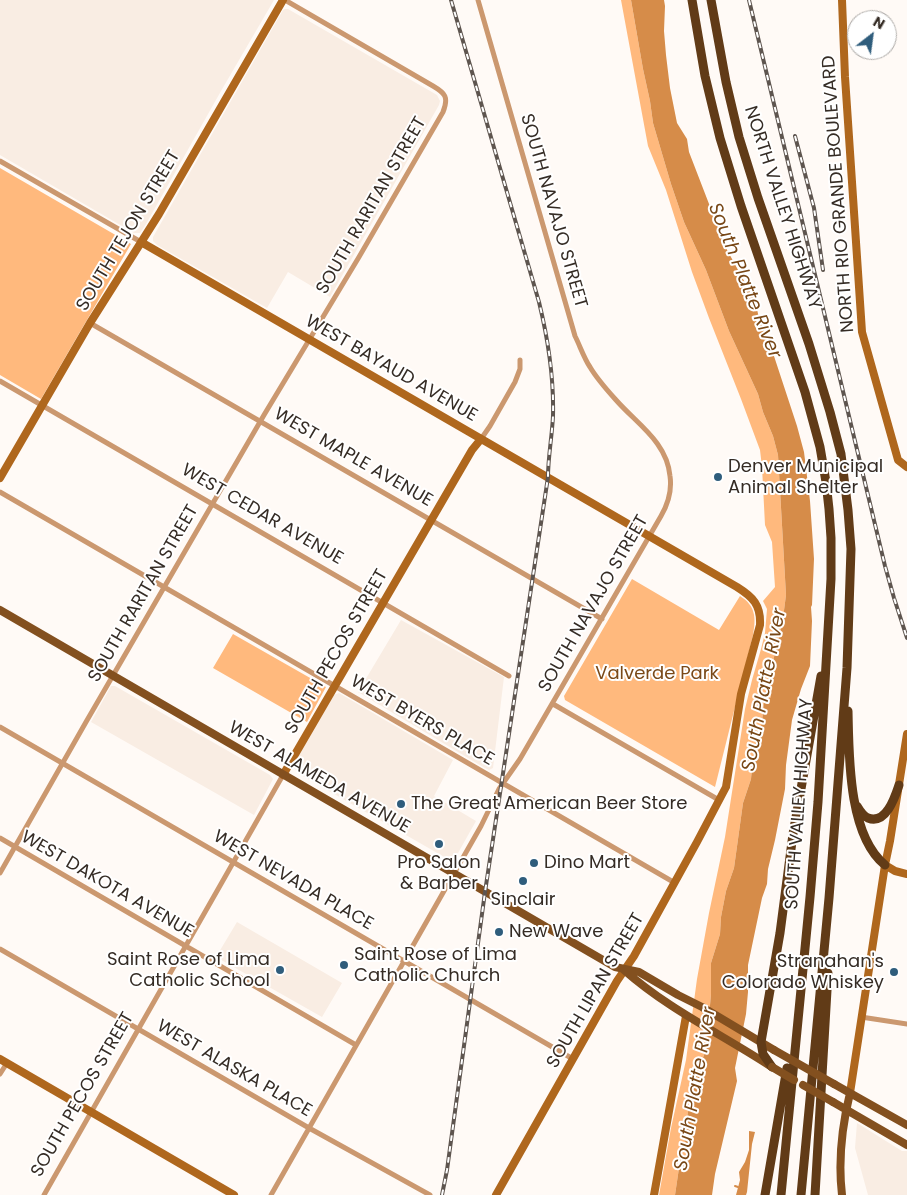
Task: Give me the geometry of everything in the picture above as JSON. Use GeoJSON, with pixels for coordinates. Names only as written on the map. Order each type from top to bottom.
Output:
{"type":"FeatureCollection","features":[{"type":"Feature","properties":{"kind":"highway","name":"NORTH VALLEY HIGHWAY"},"geometry":{"type":"LineString","coordinates":[[692,0],[705,76],[725,154],[812,416]]}},
{"type":"Feature","properties":{"kind":"highway","name":"NORTH VALLEY HIGHWAY"},"geometry":{"type":"LineString","coordinates":[[711,0],[726,82],[739,137],[834,424]]}},
{"type":"Feature","properties":{"kind":"highway","name":"SOUTH VALLEY HIGHWAY"},"geometry":{"type":"LineString","coordinates":[[781,1195],[819,793],[832,566],[829,509],[824,470],[812,416]]}},
{"type":"Feature","properties":{"kind":"highway","name":"SOUTH VALLEY HIGHWAY"},"geometry":{"type":"LineString","coordinates":[[801,1195],[830,898],[847,668],[850,578],[849,526],[843,468],[834,424]]}},
{"type":"Feature","properties":{"kind":"highway"},"geometry":{"type":"LineString","coordinates":[[772,1067],[763,1054],[761,1042],[829,619]]}},
{"type":"Feature","properties":{"kind":"highway"},"geometry":{"type":"LineString","coordinates":[[847,668],[849,759],[855,802],[865,840],[873,853],[885,865]]}},
{"type":"Feature","properties":{"kind":"highway"},"geometry":{"type":"LineString","coordinates":[[855,802],[864,815],[870,819],[876,819],[883,816],[888,809],[899,785]]}},
{"type":"Feature","properties":{"kind":"highway"},"geometry":{"type":"LineString","coordinates":[[765,1195],[787,1068],[810,897]]}},
{"type":"Feature","properties":{"kind":"highway"},"geometry":{"type":"LineString","coordinates":[[815,1195],[829,957],[830,898]]}},
{"type":"Feature","properties":{"kind":"main road","name":"WEST ALAMEDA AVENUE"},"geometry":{"type":"LineString","coordinates":[[0,610],[615,967],[639,972],[907,1125]]}},
{"type":"Feature","properties":{"kind":"main road","name":"WEST ALAMEDA AVENUE"},"geometry":{"type":"LineString","coordinates":[[624,970],[648,990],[686,1016],[907,1145]]}},
{"type":"Feature","properties":{"kind":"main road"},"geometry":{"type":"LineString","coordinates":[[842,1195],[840,1158],[850,1093]]}},
{"type":"Feature","properties":{"kind":"street","name":"SOUTH RARITAN STREET"},"geometry":{"type":"LineString","coordinates":[[0,873],[260,420],[310,340],[446,104],[446,97],[433,86],[284,0]]}},
{"type":"Feature","properties":{"kind":"street","name":"SOUTH TEJON STREET"},"geometry":{"type":"LineString","coordinates":[[0,478],[90,323],[159,214],[284,0]]}},
{"type":"Feature","properties":{"kind":"street","name":"SOUTH NAVAJO STREET"},"geometry":{"type":"LineString","coordinates":[[271,1195],[481,826],[502,784],[514,768],[552,704],[664,511],[669,496],[668,460],[659,445],[618,402],[589,367],[575,336],[478,0]]}},
{"type":"Feature","properties":{"kind":"street","name":"NORTH RIO GRANDE BOULEVARD"},"geometry":{"type":"LineString","coordinates":[[842,0],[862,332],[898,460],[907,467]]}},
{"type":"Feature","properties":{"kind":"street","name":"WEST BAYAUD AVENUE"},"geometry":{"type":"LineString","coordinates":[[0,161],[746,592],[754,599],[759,610]]}},
{"type":"Feature","properties":{"kind":"street","name":"WEST MAPLE AVENUE"},"geometry":{"type":"LineString","coordinates":[[90,323],[602,619]]}},
{"type":"Feature","properties":{"kind":"street","name":"SOUTH PECOS STREET"},"geometry":{"type":"LineString","coordinates":[[44,1195],[382,602],[472,450],[490,426],[515,382],[520,369],[520,360]]}},
{"type":"Feature","properties":{"kind":"street","name":"WEST CEDAR AVENUE"},"geometry":{"type":"LineString","coordinates":[[0,381],[509,676]]}},
{"type":"Feature","properties":{"kind":"street","name":"WEST BYERS PLACE"},"geometry":{"type":"LineString","coordinates":[[0,492],[674,883]]}},
{"type":"Feature","properties":{"kind":"street","name":"SOUTH LIPAN STREET"},"geometry":{"type":"LineString","coordinates":[[496,1195],[624,970],[634,956],[726,787],[741,694],[760,625],[759,610]]}},
{"type":"Feature","properties":{"kind":"street"},"geometry":{"type":"LineString","coordinates":[[552,704],[719,800]]}},
{"type":"Feature","properties":{"kind":"street","name":"WEST NEVADA PLACE"},"geometry":{"type":"LineString","coordinates":[[0,727],[573,1059]]}},
{"type":"Feature","properties":{"kind":"street"},"geometry":{"type":"LineString","coordinates":[[850,1093],[907,734]]}},
{"type":"Feature","properties":{"kind":"street","name":"WEST DAKOTA AVENUE"},"geometry":{"type":"LineString","coordinates":[[0,838],[356,1045]]}},
{"type":"Feature","properties":{"kind":"street"},"geometry":{"type":"LineString","coordinates":[[885,865],[895,871],[907,874]]}},
{"type":"Feature","properties":{"kind":"street","name":"WEST ALASKA PLACE"},"geometry":{"type":"LineString","coordinates":[[0,949],[309,1128],[430,1195]]}},
{"type":"Feature","properties":{"kind":"street"},"geometry":{"type":"LineString","coordinates":[[654,1195],[686,1016]]}},
{"type":"Feature","properties":{"kind":"street"},"geometry":{"type":"LineString","coordinates":[[861,1017],[907,1024]]}},
{"type":"Feature","properties":{"kind":"street"},"geometry":{"type":"LineString","coordinates":[[0,1074],[3,1061],[234,1195]]}},
{"type":"Feature","properties":{"kind":"shaded area"},"geometry":{"type":"Polygon","coordinates":[[[0,0],[274,0],[146,224],[140,233],[134,233],[0,155],[0,0]]]}},
{"type":"Feature","properties":{"kind":"shaded area"},"geometry":{"type":"Polygon","coordinates":[[[285,9],[437,95],[440,101],[330,297],[288,272],[267,308],[157,245],[153,241],[153,237],[285,9]]]}},
{"type":"Feature","properties":{"kind":"shaded area"},"geometry":{"type":"Polygon","coordinates":[[[401,620],[504,677],[493,768],[489,770],[483,767],[358,692],[401,620]]]}},
{"type":"Feature","properties":{"kind":"shaded area"},"geometry":{"type":"Polygon","coordinates":[[[111,686],[115,686],[270,775],[273,779],[254,815],[91,722],[111,686]]]}},
{"type":"Feature","properties":{"kind":"shaded area"},"geometry":{"type":"Polygon","coordinates":[[[339,693],[453,760],[434,796],[476,821],[453,862],[301,775],[294,768],[293,762],[334,695],[339,693]]]}},
{"type":"Feature","properties":{"kind":"shaded area","name":"Saint Rose of Lima Catholic School"},"geometry":{"type":"Polygon","coordinates":[[[237,922],[342,983],[322,1017],[216,957],[237,922]]]}},
{"type":"Feature","properties":{"kind":"shaded area"},"geometry":{"type":"Polygon","coordinates":[[[857,1123],[902,1151],[907,1151],[907,1195],[868,1195],[855,1148],[857,1123]]]}},
{"type":"Feature","properties":{"kind":"green space"},"geometry":{"type":"Polygon","coordinates":[[[621,0],[631,0],[653,123],[684,222],[706,270],[729,331],[758,394],[773,436],[778,455],[786,595],[783,618],[767,685],[771,697],[764,702],[762,722],[753,758],[751,779],[743,803],[734,868],[726,891],[720,934],[711,963],[711,994],[706,1050],[697,1073],[687,1117],[684,1140],[688,1146],[685,1162],[679,1168],[675,1195],[659,1195],[686,1060],[697,979],[725,837],[745,709],[765,633],[767,609],[763,601],[775,587],[772,542],[765,525],[760,450],[692,272],[666,190],[648,146],[621,0]]]}},
{"type":"Feature","properties":{"kind":"green space"},"geometry":{"type":"Polygon","coordinates":[[[0,168],[131,244],[41,399],[0,375],[0,168]]]}},
{"type":"Feature","properties":{"kind":"green space","name":"Valverde Park"},"geometry":{"type":"Polygon","coordinates":[[[632,579],[719,630],[740,596],[749,604],[754,613],[753,635],[715,787],[565,700],[564,696],[632,579]]]}},
{"type":"Feature","properties":{"kind":"green space"},"geometry":{"type":"Polygon","coordinates":[[[233,634],[326,687],[307,722],[213,668],[233,634]]]}},
{"type":"Feature","properties":{"kind":"water","name":"South Platte River"},"geometry":{"type":"Polygon","coordinates":[[[631,0],[664,0],[666,55],[677,123],[687,139],[689,152],[726,248],[755,301],[759,318],[772,350],[797,426],[804,452],[814,559],[810,666],[792,720],[785,789],[768,869],[767,884],[762,898],[748,965],[746,1014],[735,1068],[737,1081],[715,1174],[712,1195],[675,1195],[679,1168],[685,1162],[688,1146],[684,1140],[687,1117],[697,1073],[706,1050],[711,994],[711,963],[720,934],[726,891],[734,868],[743,803],[751,779],[753,758],[762,722],[764,702],[771,697],[767,685],[783,618],[786,595],[778,455],[758,394],[729,331],[706,270],[684,222],[671,184],[653,123],[631,0]]]}},
{"type":"Feature","properties":{"kind":"water"},"geometry":{"type":"Polygon","coordinates":[[[749,1131],[755,1132],[747,1192],[746,1195],[736,1195],[740,1180],[739,1172],[749,1150],[749,1131]]]}},
{"type":"Feature","properties":{"kind":"railway"},"geometry":{"type":"LineString","coordinates":[[442,1195],[485,892],[548,477],[553,416],[550,358],[539,302],[451,0]]}},
{"type":"Feature","properties":{"kind":"railway"},"geometry":{"type":"LineString","coordinates":[[749,0],[885,566],[907,638]]}},
{"type":"Feature","properties":{"kind":"railway"},"geometry":{"type":"LineString","coordinates":[[795,136],[814,208],[823,270]]}},
{"type":"Feature","properties":{"kind":"place","name":"Denver Municipal Animal Shelter"},"geometry":{"type":"Point","coordinates":[718,477]}},
{"type":"Feature","properties":{"kind":"place","name":"The Great American Beer Store"},"geometry":{"type":"Point","coordinates":[401,804]}},
{"type":"Feature","properties":{"kind":"place","name":"Pro Salon & Barber"},"geometry":{"type":"Point","coordinates":[439,844]}},
{"type":"Feature","properties":{"kind":"place","name":"Dino Mart"},"geometry":{"type":"Point","coordinates":[534,863]}},
{"type":"Feature","properties":{"kind":"place","name":"Sinclair"},"geometry":{"type":"Point","coordinates":[523,881]}},
{"type":"Feature","properties":{"kind":"place","name":"New Wave"},"geometry":{"type":"Point","coordinates":[499,932]}},
{"type":"Feature","properties":{"kind":"place","name":"Saint Rose of Lima Catholic Church"},"geometry":{"type":"Point","coordinates":[344,965]}},
{"type":"Feature","properties":{"kind":"place","name":"Saint Rose of Lima Catholic School"},"geometry":{"type":"Point","coordinates":[280,970]}},
{"type":"Feature","properties":{"kind":"place","name":"Stranahan's Colorado Whiskey"},"geometry":{"type":"Point","coordinates":[894,972]}}]}
